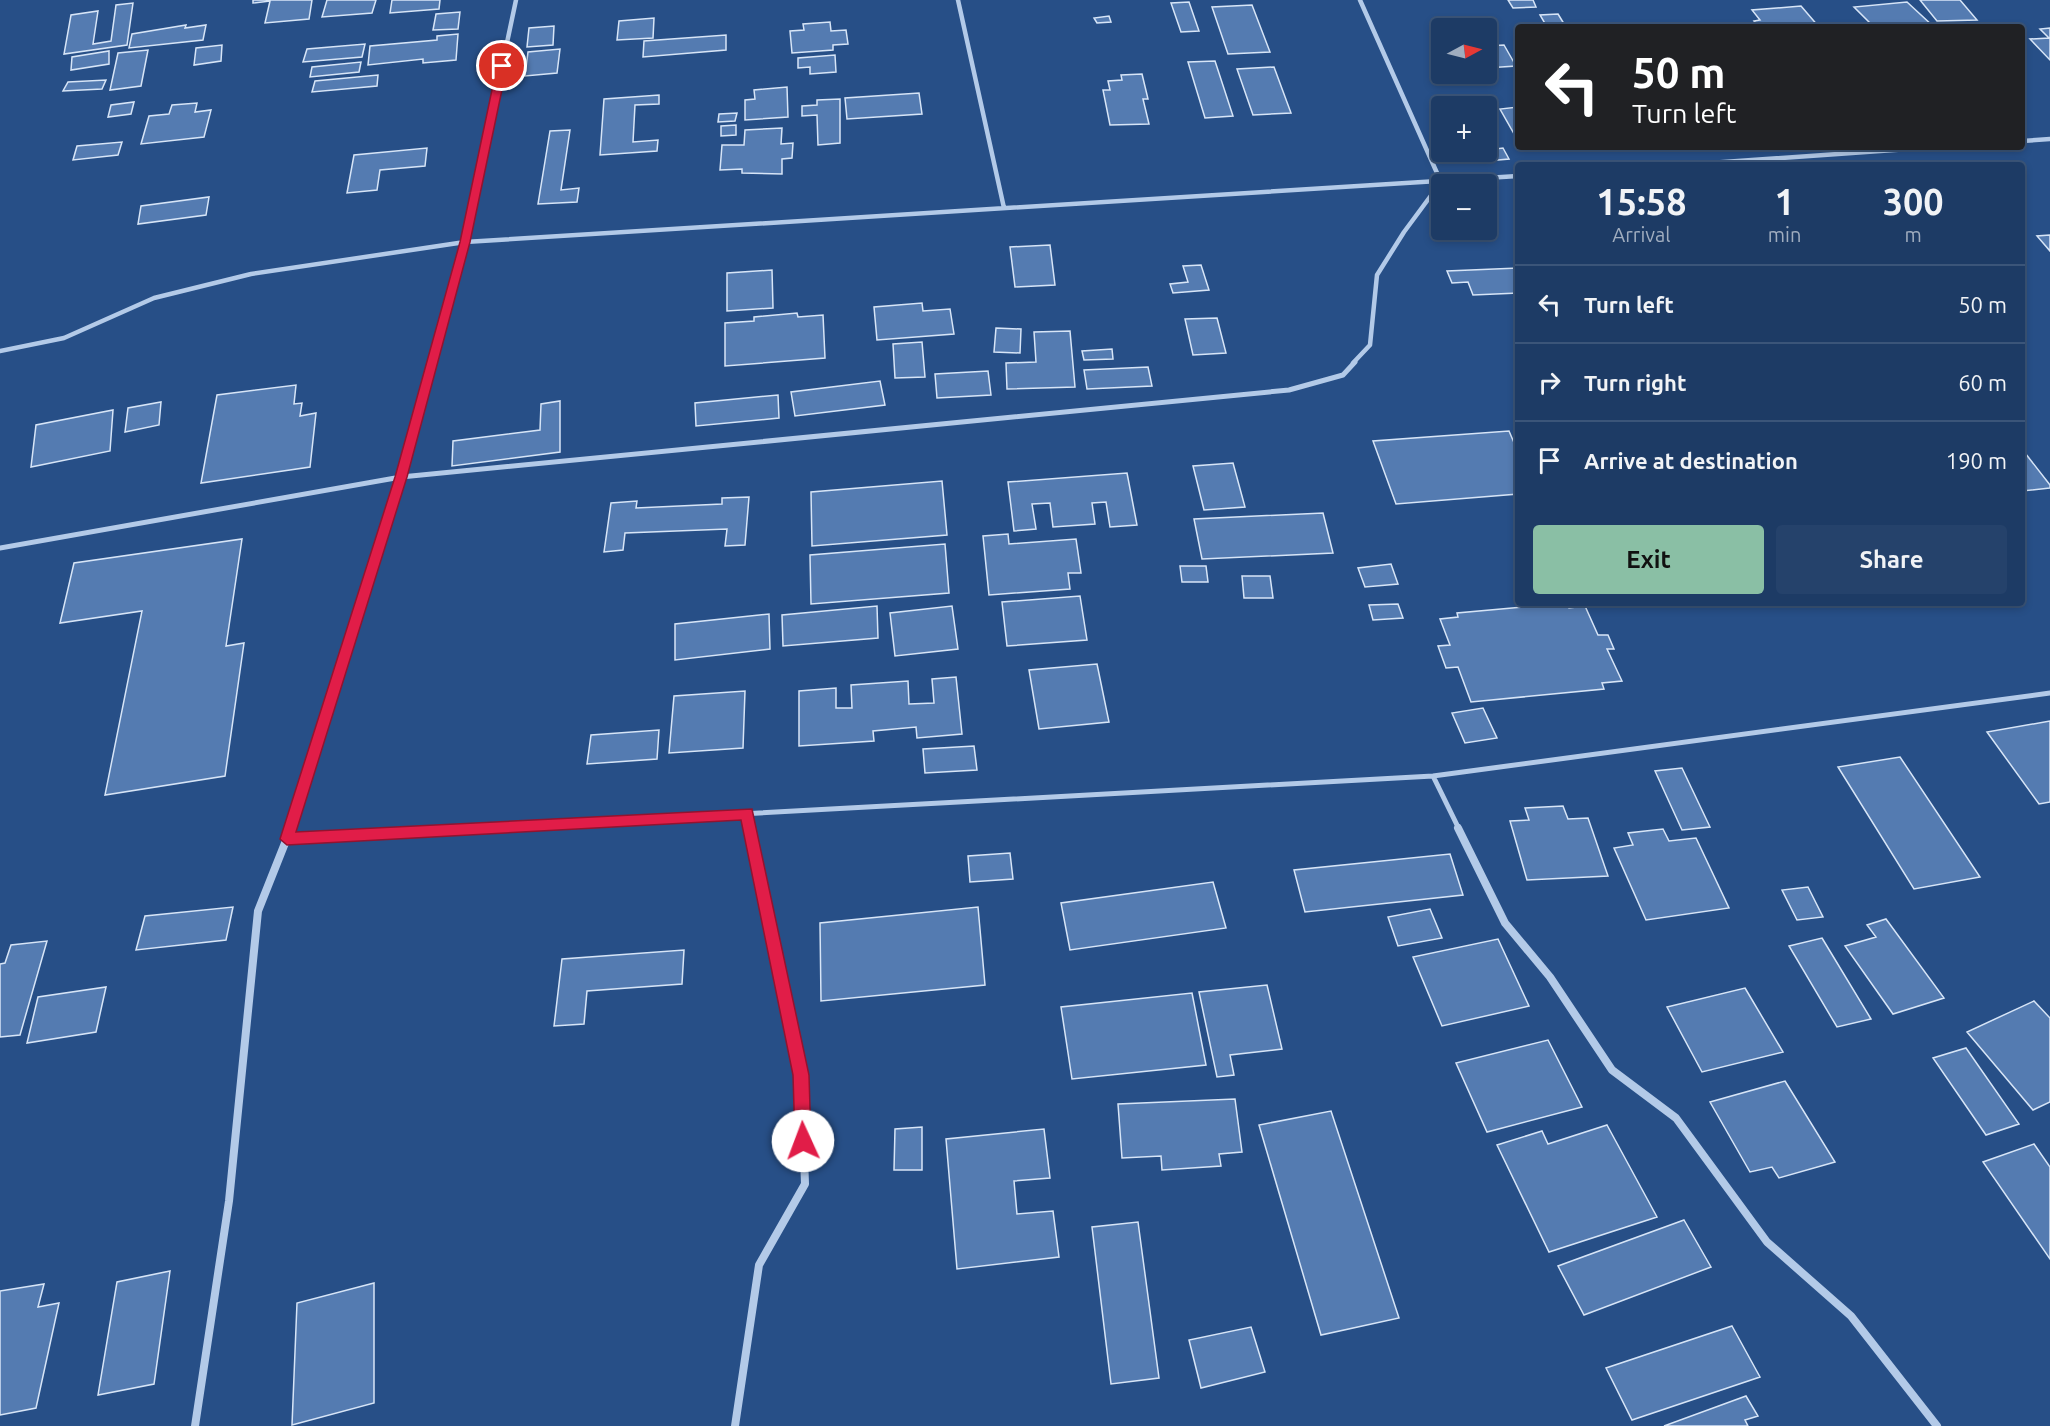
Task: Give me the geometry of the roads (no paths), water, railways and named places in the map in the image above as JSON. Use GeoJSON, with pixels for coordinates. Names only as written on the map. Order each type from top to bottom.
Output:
{"type":"FeatureCollection","features":[{"type":"Feature","properties":{"kind":"street"},"geometry":{"type":"LineString","coordinates":[[195,1426],[229,1201],[258,911],[287,839],[401,477],[465,242],[516,0]]}},
{"type":"Feature","properties":{"kind":"street"},"geometry":{"type":"LineString","coordinates":[[958,0],[1004,208]]}},
{"type":"Feature","properties":{"kind":"street"},"geometry":{"type":"LineString","coordinates":[[1359,0],[1437,174]]}},
{"type":"Feature","properties":{"kind":"street"},"geometry":{"type":"LineString","coordinates":[[2025,141],[2050,139]]}},
{"type":"Feature","properties":{"kind":"street"},"geometry":{"type":"LineString","coordinates":[[1723,162],[1894,150]]}},
{"type":"Feature","properties":{"kind":"street"},"geometry":{"type":"LineString","coordinates":[[1497,178],[1515,176]]}},
{"type":"Feature","properties":{"kind":"street"},"geometry":{"type":"LineString","coordinates":[[0,351],[64,338],[154,298],[251,274],[465,242],[1431,183]]}},
{"type":"Feature","properties":{"kind":"street"},"geometry":{"type":"LineString","coordinates":[[0,548],[401,477],[1288,390],[1343,375],[1370,345],[1377,275],[1404,232],[1431,196]]}},
{"type":"Feature","properties":{"kind":"street"},"geometry":{"type":"LineString","coordinates":[[287,839],[1433,776],[2050,693]]}},
{"type":"Feature","properties":{"kind":"street"},"geometry":{"type":"LineString","coordinates":[[1433,776],[1505,922],[1550,976],[1612,1070],[1676,1118],[1767,1242],[1851,1316],[1936,1426]]}},
{"type":"Feature","properties":{"kind":"street"},"geometry":{"type":"LineString","coordinates":[[735,1426],[759,1265],[805,1184],[801,1075],[747,814]]}}]}
